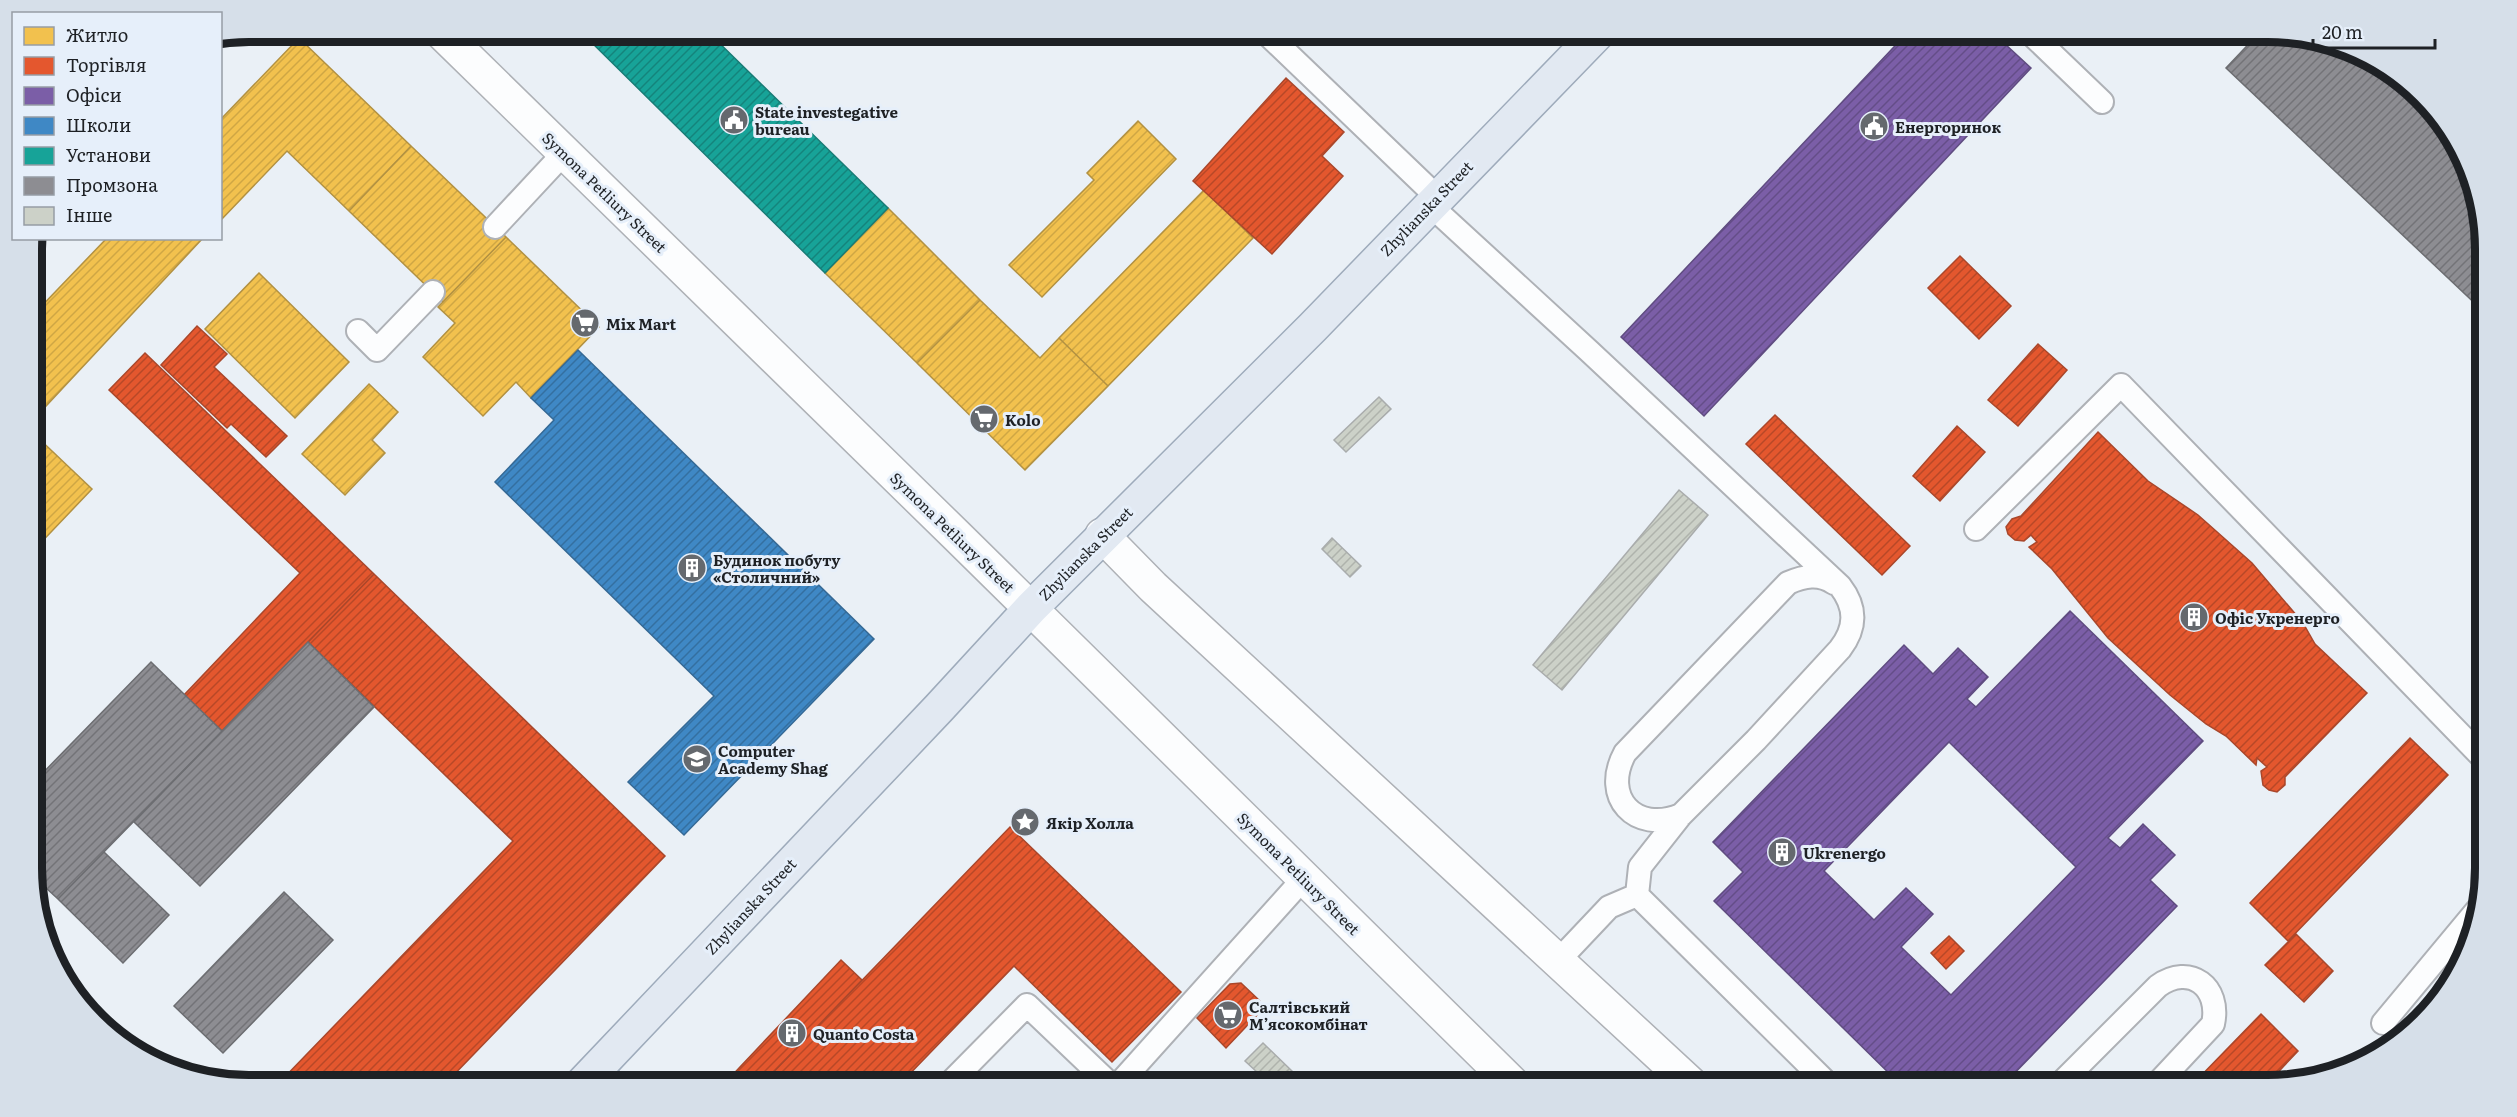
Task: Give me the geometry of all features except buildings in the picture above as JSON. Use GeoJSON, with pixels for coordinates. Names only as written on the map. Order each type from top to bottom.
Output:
{"type":"FeatureCollection","features":[{"type":"Feature","properties":{"kind":"main road","name":"Symona Petliury Street"},"geometry":{"type":"LineString","coordinates":[[451,42],[1504,1075]]}},
{"type":"Feature","properties":{"kind":"main road","name":"Zhylianska Street"},"geometry":{"type":"LineString","coordinates":[[603,1075],[1030,608],[1313,327],[1433,200],[1589,42]]}},
{"type":"Feature","properties":{"kind":"main road"},"geometry":{"type":"LineString","coordinates":[[1102,535],[1162,595],[1681,1075]]}},
{"type":"Feature","properties":{"kind":"lane"},"geometry":{"type":"LineString","coordinates":[[1275,42],[1433,200],[1849,597],[1853,610],[1853,625],[1848,638],[1756,740],[1681,815],[1640,867]]}},
{"type":"Feature","properties":{"kind":"lane"},"geometry":{"type":"LineString","coordinates":[[2039,42],[2102,102]]}},
{"type":"Feature","properties":{"kind":"lane"},"geometry":{"type":"LineString","coordinates":[[495,227],[564,153]]}},
{"type":"Feature","properties":{"kind":"lane"},"geometry":{"type":"LineString","coordinates":[[358,331],[377,350],[433,292]]}},
{"type":"Feature","properties":{"kind":"lane"},"geometry":{"type":"LineString","coordinates":[[1976,530],[2121,385],[2475,750]]}},
{"type":"Feature","properties":{"kind":"lane"},"geometry":{"type":"LineString","coordinates":[[1637,895],[1643,846],[1638,826],[1619,795],[1616,780],[1618,766],[1625,753],[1788,583],[1801,577],[1814,576],[1828,579],[1840,586]]}},
{"type":"Feature","properties":{"kind":"lane"},"geometry":{"type":"LineString","coordinates":[[1627,808],[1638,817],[1653,821],[1668,821],[1681,815]]}},
{"type":"Feature","properties":{"kind":"lane"},"geometry":{"type":"LineString","coordinates":[[1127,1075],[1304,878]]}},
{"type":"Feature","properties":{"kind":"lane"},"geometry":{"type":"LineString","coordinates":[[1557,962],[1609,907],[1637,895]]}},
{"type":"Feature","properties":{"kind":"lane"},"geometry":{"type":"LineString","coordinates":[[1637,895],[1819,1075]]}},
{"type":"Feature","properties":{"kind":"lane"},"geometry":{"type":"LineString","coordinates":[[2383,1023],[2468,920]]}},
{"type":"Feature","properties":{"kind":"lane"},"geometry":{"type":"LineString","coordinates":[[2069,1075],[2158,986],[2168,979],[2179,976],[2190,978],[2201,982],[2214,1001],[2213,1024],[2165,1075]]}},
{"type":"Feature","properties":{"kind":"lane"},"geometry":{"type":"LineString","coordinates":[[958,1075],[1028,1005],[1101,1075]]}},
{"type":"Feature","properties":{"kind":"place","name":"State investegative bureau"},"geometry":{"type":"Point","coordinates":[734,120]}},
{"type":"Feature","properties":{"kind":"place","name":"Енергоринок"},"geometry":{"type":"Point","coordinates":[1874,126]}},
{"type":"Feature","properties":{"kind":"place","name":"Mix Mart"},"geometry":{"type":"Point","coordinates":[585,323]}},
{"type":"Feature","properties":{"kind":"place","name":"Kolo"},"geometry":{"type":"Point","coordinates":[984,419]}},
{"type":"Feature","properties":{"kind":"place","name":"Будинок побуту «Столичний»"},"geometry":{"type":"Point","coordinates":[692,568]}},
{"type":"Feature","properties":{"kind":"place","name":"Офіс Укренерго"},"geometry":{"type":"Point","coordinates":[2194,617]}},
{"type":"Feature","properties":{"kind":"place","name":"Computer Academy Shag"},"geometry":{"type":"Point","coordinates":[697,759]}},
{"type":"Feature","properties":{"kind":"place","name":"Якір Холла"},"geometry":{"type":"Point","coordinates":[1025,822]}},
{"type":"Feature","properties":{"kind":"place","name":"Ukrenergo"},"geometry":{"type":"Point","coordinates":[1782,852]}},
{"type":"Feature","properties":{"kind":"place","name":"Салтівський Мʼясокомбінат"},"geometry":{"type":"Point","coordinates":[1228,1015]}},
{"type":"Feature","properties":{"kind":"place","name":"Quanto Costa"},"geometry":{"type":"Point","coordinates":[792,1033]}}]}
